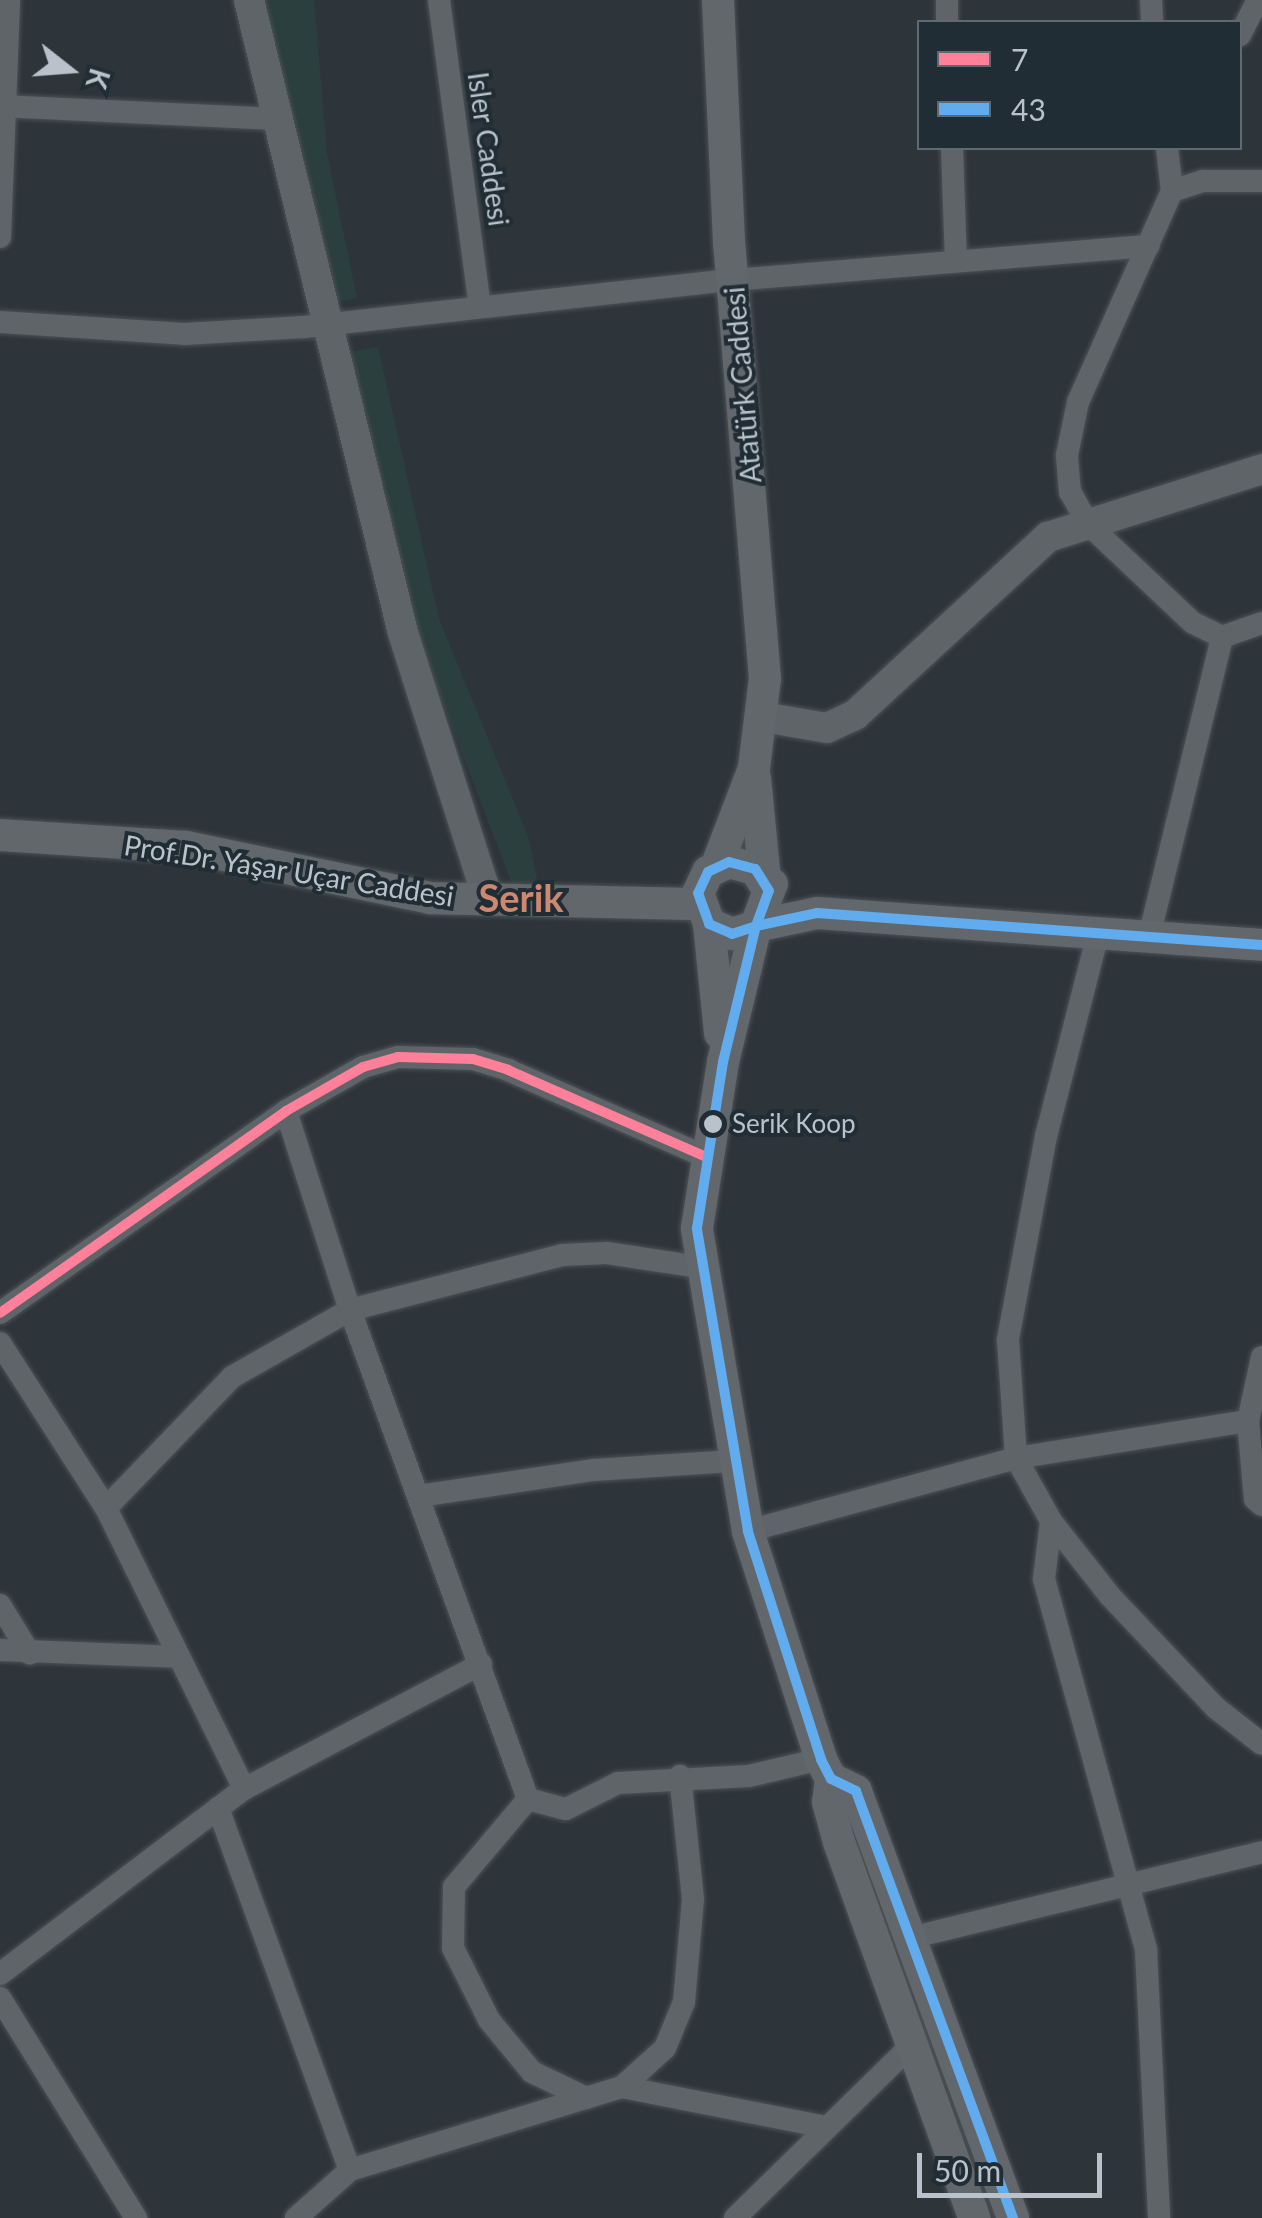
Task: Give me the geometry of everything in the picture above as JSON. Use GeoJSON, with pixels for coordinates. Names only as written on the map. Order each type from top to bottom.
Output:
{"type":"FeatureCollection","features":[{"type":"Feature","properties":{"kind":"main road","name":"Atatürk Caddesi"},"geometry":{"type":"LineString","coordinates":[[718,0],[763,717],[754,768],[718,866]]}},
{"type":"Feature","properties":{"kind":"main road","name":"Atatürk Caddesi"},"geometry":{"type":"LineString","coordinates":[[754,768],[765,880]]}},
{"type":"Feature","properties":{"kind":"main road","name":"Prof.Dr. Yaşar Uçar Caddesi"},"geometry":{"type":"LineString","coordinates":[[0,835],[186,847],[430,898],[703,914]]}},
{"type":"Feature","properties":{"kind":"main road"},"geometry":{"type":"LineString","coordinates":[[723,1062],[701,882],[718,866],[743,863],[817,913]]}},
{"type":"Feature","properties":{"kind":"main road"},"geometry":{"type":"LineString","coordinates":[[765,880],[769,904],[756,926],[704,1156],[700,1267],[748,1531],[826,1769],[828,1802],[840,1842],[974,2218]]}},
{"type":"Feature","properties":{"kind":"main road"},"geometry":{"type":"LineString","coordinates":[[703,914],[732,934],[817,913],[1262,946]]}},
{"type":"Feature","properties":{"kind":"main road"},"geometry":{"type":"LineString","coordinates":[[826,1769],[856,1791],[914,1937],[1013,2218]]}},
{"type":"Feature","properties":{"kind":"street"},"geometry":{"type":"LineString","coordinates":[[0,237],[9,0]]}},
{"type":"Feature","properties":{"kind":"street"},"geometry":{"type":"LineString","coordinates":[[249,0],[403,633],[488,900]]}},
{"type":"Feature","properties":{"kind":"street","name":"Isler Caddesi"},"geometry":{"type":"LineString","coordinates":[[439,0],[480,306]]}},
{"type":"Feature","properties":{"kind":"street"},"geometry":{"type":"LineString","coordinates":[[1242,31],[1258,0]]}},
{"type":"Feature","properties":{"kind":"street"},"geometry":{"type":"LineString","coordinates":[[2,106],[277,119]]}},
{"type":"Feature","properties":{"kind":"street"},"geometry":{"type":"LineString","coordinates":[[952,150],[956,261]]}},
{"type":"Feature","properties":{"kind":"street"},"geometry":{"type":"LineString","coordinates":[[1167,150],[1172,191],[1078,402],[1067,455],[1070,492],[1088,524],[1193,624],[1222,637]]}},
{"type":"Feature","properties":{"kind":"street"},"geometry":{"type":"LineString","coordinates":[[1172,191],[1204,181],[1262,181]]}},
{"type":"Feature","properties":{"kind":"street"},"geometry":{"type":"LineString","coordinates":[[0,322],[184,334],[325,324],[733,280],[1149,246]]}},
{"type":"Feature","properties":{"kind":"street"},"geometry":{"type":"LineString","coordinates":[[1122,511],[1144,490],[1262,447]]}},
{"type":"Feature","properties":{"kind":"street"},"geometry":{"type":"LineString","coordinates":[[763,717],[827,728],[855,715],[1048,538],[1122,511],[1147,510],[1262,469]]}},
{"type":"Feature","properties":{"kind":"street"},"geometry":{"type":"LineString","coordinates":[[1149,937],[1222,637],[1249,622],[1262,623]]}},
{"type":"Feature","properties":{"kind":"street"},"geometry":{"type":"LineString","coordinates":[[1098,934],[1046,1136],[1008,1340],[1016,1458],[1050,1521],[1189,1680],[1262,1744]]}},
{"type":"Feature","properties":{"kind":"street"},"geometry":{"type":"LineString","coordinates":[[0,1313],[286,1112],[364,1067],[416,1056],[473,1058],[704,1156]]}},
{"type":"Feature","properties":{"kind":"street"},"geometry":{"type":"LineString","coordinates":[[286,1112],[350,1310],[528,1799]]}},
{"type":"Feature","properties":{"kind":"street"},"geometry":{"type":"LineString","coordinates":[[106,1508],[232,1377],[350,1310],[562,1255],[608,1253],[700,1267]]}},
{"type":"Feature","properties":{"kind":"street"},"geometry":{"type":"LineString","coordinates":[[0,1343],[106,1508],[244,1790]]}},
{"type":"Feature","properties":{"kind":"street"},"geometry":{"type":"LineString","coordinates":[[1262,1356],[1248,1421],[1254,1500],[1262,1505]]}},
{"type":"Feature","properties":{"kind":"street"},"geometry":{"type":"LineString","coordinates":[[748,1531],[1016,1458],[1248,1421]]}},
{"type":"Feature","properties":{"kind":"street"},"geometry":{"type":"LineString","coordinates":[[419,1496],[561,1474],[734,1461]]}},
{"type":"Feature","properties":{"kind":"street"},"geometry":{"type":"LineString","coordinates":[[1050,1521],[1044,1579],[1133,1886],[1146,1950],[1158,2218]]}},
{"type":"Feature","properties":{"kind":"street"},"geometry":{"type":"LineString","coordinates":[[0,1605],[30,1654]]}},
{"type":"Feature","properties":{"kind":"street"},"geometry":{"type":"LineString","coordinates":[[0,1650],[179,1657]]}},
{"type":"Feature","properties":{"kind":"street"},"geometry":{"type":"LineString","coordinates":[[0,1974],[244,1790],[481,1664]]}},
{"type":"Feature","properties":{"kind":"street"},"geometry":{"type":"LineString","coordinates":[[528,1799],[566,1809],[618,1784],[680,1776],[748,1776],[826,1769]]}},
{"type":"Feature","properties":{"kind":"street"},"geometry":{"type":"LineString","coordinates":[[296,2218],[350,2170],[622,2087],[665,2048],[684,2002],[693,1899],[680,1776]]}},
{"type":"Feature","properties":{"kind":"street"},"geometry":{"type":"LineString","coordinates":[[528,1799],[454,1887],[454,1948],[489,2020],[532,2072],[586,2098]]}},
{"type":"Feature","properties":{"kind":"street"},"geometry":{"type":"LineString","coordinates":[[218,1808],[350,2170]]}},
{"type":"Feature","properties":{"kind":"street"},"geometry":{"type":"LineString","coordinates":[[914,1937],[1262,1852]]}},
{"type":"Feature","properties":{"kind":"street"},"geometry":{"type":"LineString","coordinates":[[0,1998],[136,2218]]}},
{"type":"Feature","properties":{"kind":"street"},"geometry":{"type":"LineString","coordinates":[[735,2218],[914,2043]]}},
{"type":"Feature","properties":{"kind":"street"},"geometry":{"type":"LineString","coordinates":[[622,2087],[825,2127]]}},
{"type":"Feature","properties":{"kind":"green space"},"geometry":{"type":"Polygon","coordinates":[[[263,0],[314,0],[327,154],[357,298],[331,303],[263,0]]]}},
{"type":"Feature","properties":{"kind":"green space"},"geometry":{"type":"Polygon","coordinates":[[[378,347],[439,619],[528,836],[537,879],[513,886],[416,634],[350,352],[378,347]]]}},
{"type":"Feature","properties":{"kind":"transit line","name":"43"},"geometry":{"type":"LineString","coordinates":[[1013,2218],[856,1791],[831,1779],[821,1759],[748,1531],[697,1228],[723,1062],[756,926],[769,891],[755,869],[729,862],[708,872],[698,893],[709,924],[732,934],[756,926],[817,913],[1262,945]]}},
{"type":"Feature","properties":{"kind":"transit line","name":"7"},"geometry":{"type":"LineString","coordinates":[[0,1313],[286,1111],[363,1067],[398,1057],[473,1059],[508,1070],[704,1156]]}},
{"type":"Feature","properties":{"kind":"place","name":"Serik Koop"},"geometry":{"type":"Point","coordinates":[713,1124]}},
{"type":"Feature","properties":{"kind":"district","name":"Serik"},"geometry":{"type":"Point","coordinates":[521,898]}}]}
